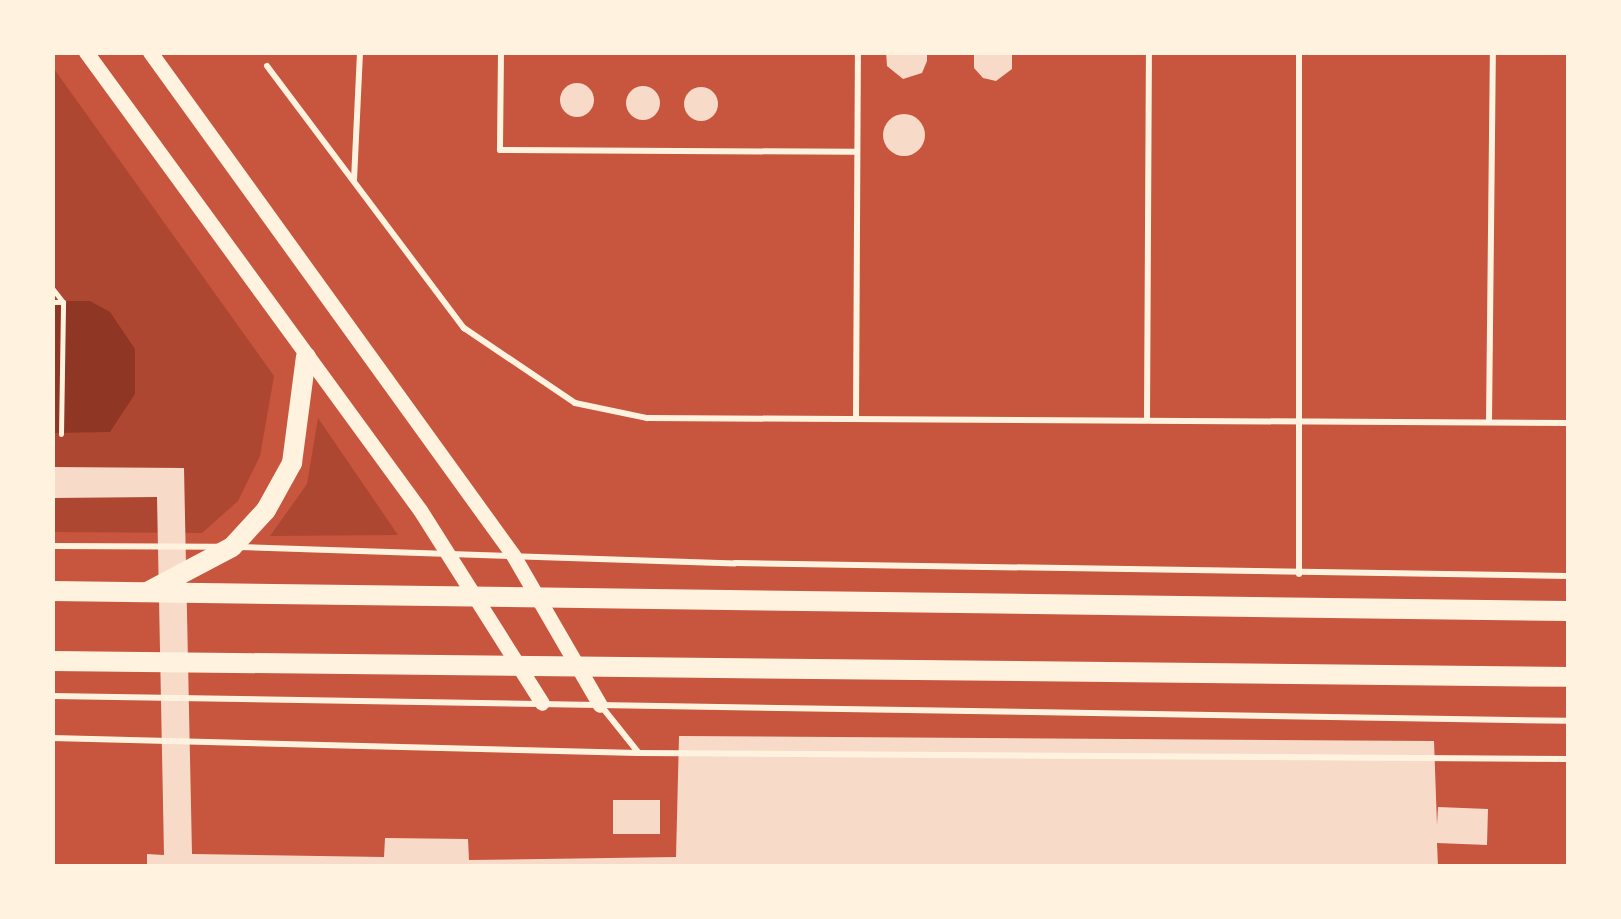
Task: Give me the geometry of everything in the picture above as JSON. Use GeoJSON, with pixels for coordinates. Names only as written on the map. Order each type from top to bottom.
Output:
{"type":"FeatureCollection","features":[{"type":"Feature","properties":{"kind":"main road"},"geometry":{"type":"LineString","coordinates":[[145,593],[232,547],[266,510],[292,463],[306,357]]}},
{"type":"Feature","properties":{"kind":"main road"},"geometry":{"type":"LineString","coordinates":[[52,591],[542,602],[1568,611]]}},
{"type":"Feature","properties":{"kind":"main road"},"geometry":{"type":"LineString","coordinates":[[52,662],[578,662],[1568,677]]}},
{"type":"Feature","properties":{"kind":"street"},"geometry":{"type":"LineString","coordinates":[[86,52],[448,553],[542,704]]}},
{"type":"Feature","properties":{"kind":"street"},"geometry":{"type":"LineString","coordinates":[[150,52],[512,555],[600,705]]}},
{"type":"Feature","properties":{"kind":"lane"},"geometry":{"type":"LineString","coordinates":[[354,182],[360,52]]}},
{"type":"Feature","properties":{"kind":"lane"},"geometry":{"type":"LineString","coordinates":[[501,52],[500,150],[856,152]]}},
{"type":"Feature","properties":{"kind":"lane"},"geometry":{"type":"LineString","coordinates":[[856,418],[858,52]]}},
{"type":"Feature","properties":{"kind":"lane"},"geometry":{"type":"LineString","coordinates":[[1147,420],[1149,52]]}},
{"type":"Feature","properties":{"kind":"lane"},"geometry":{"type":"LineString","coordinates":[[1299,52],[1299,574]]}},
{"type":"Feature","properties":{"kind":"lane"},"geometry":{"type":"LineString","coordinates":[[1489,422],[1493,52]]}},
{"type":"Feature","properties":{"kind":"lane"},"geometry":{"type":"LineString","coordinates":[[267,66],[464,328],[575,402],[647,418],[1568,423]]}},
{"type":"Feature","properties":{"kind":"lane"},"geometry":{"type":"LineString","coordinates":[[52,546],[232,547],[1299,574],[1568,576]]}},
{"type":"Feature","properties":{"kind":"lane"},"geometry":{"type":"LineString","coordinates":[[52,696],[1568,722]]}},
{"type":"Feature","properties":{"kind":"lane"},"geometry":{"type":"LineString","coordinates":[[600,705],[638,753]]}},
{"type":"Feature","properties":{"kind":"lane"},"geometry":{"type":"LineString","coordinates":[[52,738],[638,753],[1568,759]]}},
{"type":"Feature","properties":{"kind":"path"},"geometry":{"type":"LineString","coordinates":[[52,288],[63,302],[61,434]]}},
{"type":"Feature","properties":{"kind":"path"},"geometry":{"type":"LineString","coordinates":[[52,302],[63,302]]}},
{"type":"Feature","properties":{"kind":"path"},"geometry":{"type":"LineString","coordinates":[[52,378],[62,378]]}},
{"type":"Feature","properties":{"kind":"shaded area"},"geometry":{"type":"Polygon","coordinates":[[[52,66],[274,376],[260,456],[238,501],[202,533],[53,532],[52,66]]]}},
{"type":"Feature","properties":{"kind":"shaded area"},"geometry":{"type":"Polygon","coordinates":[[[52,301],[90,301],[110,312],[135,349],[135,394],[110,432],[53,433],[52,301]]]}},
{"type":"Feature","properties":{"kind":"shaded area"},"geometry":{"type":"Polygon","coordinates":[[[318,418],[398,535],[270,536],[307,484],[318,418]]]}},
{"type":"Feature","properties":{"kind":"building"},"geometry":{"type":"Polygon","coordinates":[[[886,52],[927,52],[927,61],[922,73],[903,79],[887,66],[886,52]]]}},
{"type":"Feature","properties":{"kind":"building"},"geometry":{"type":"Polygon","coordinates":[[[974,52],[1012,52],[1012,69],[996,81],[983,78],[974,68],[974,52]]]}},
{"type":"Feature","properties":{"kind":"building"},"geometry":{"type":"Polygon","coordinates":[[[577,83],[589,88],[594,100],[589,112],[577,117],[565,112],[560,100],[565,88],[577,83]]]}},
{"type":"Feature","properties":{"kind":"building"},"geometry":{"type":"Polygon","coordinates":[[[643,86],[655,91],[660,103],[655,115],[643,120],[631,115],[626,103],[631,91],[643,86]]]}},
{"type":"Feature","properties":{"kind":"building"},"geometry":{"type":"Polygon","coordinates":[[[701,87],[713,92],[718,104],[713,116],[701,121],[689,116],[684,104],[689,92],[701,87]]]}},
{"type":"Feature","properties":{"kind":"building"},"geometry":{"type":"Polygon","coordinates":[[[904,114],[919,120],[925,135],[919,150],[904,156],[889,150],[883,135],[889,120],[904,114]]]}},
{"type":"Feature","properties":{"kind":"building"},"geometry":{"type":"Polygon","coordinates":[[[53,467],[184,468],[192,854],[384,857],[385,838],[468,839],[469,860],[676,857],[679,736],[1434,741],[1437,825],[1438,807],[1488,809],[1487,845],[1437,843],[1438,866],[147,866],[147,854],[164,855],[157,497],[52,498],[53,467]]]}},
{"type":"Feature","properties":{"kind":"building"},"geometry":{"type":"Polygon","coordinates":[[[613,800],[660,800],[660,834],[613,834],[613,800]]]}}]}
